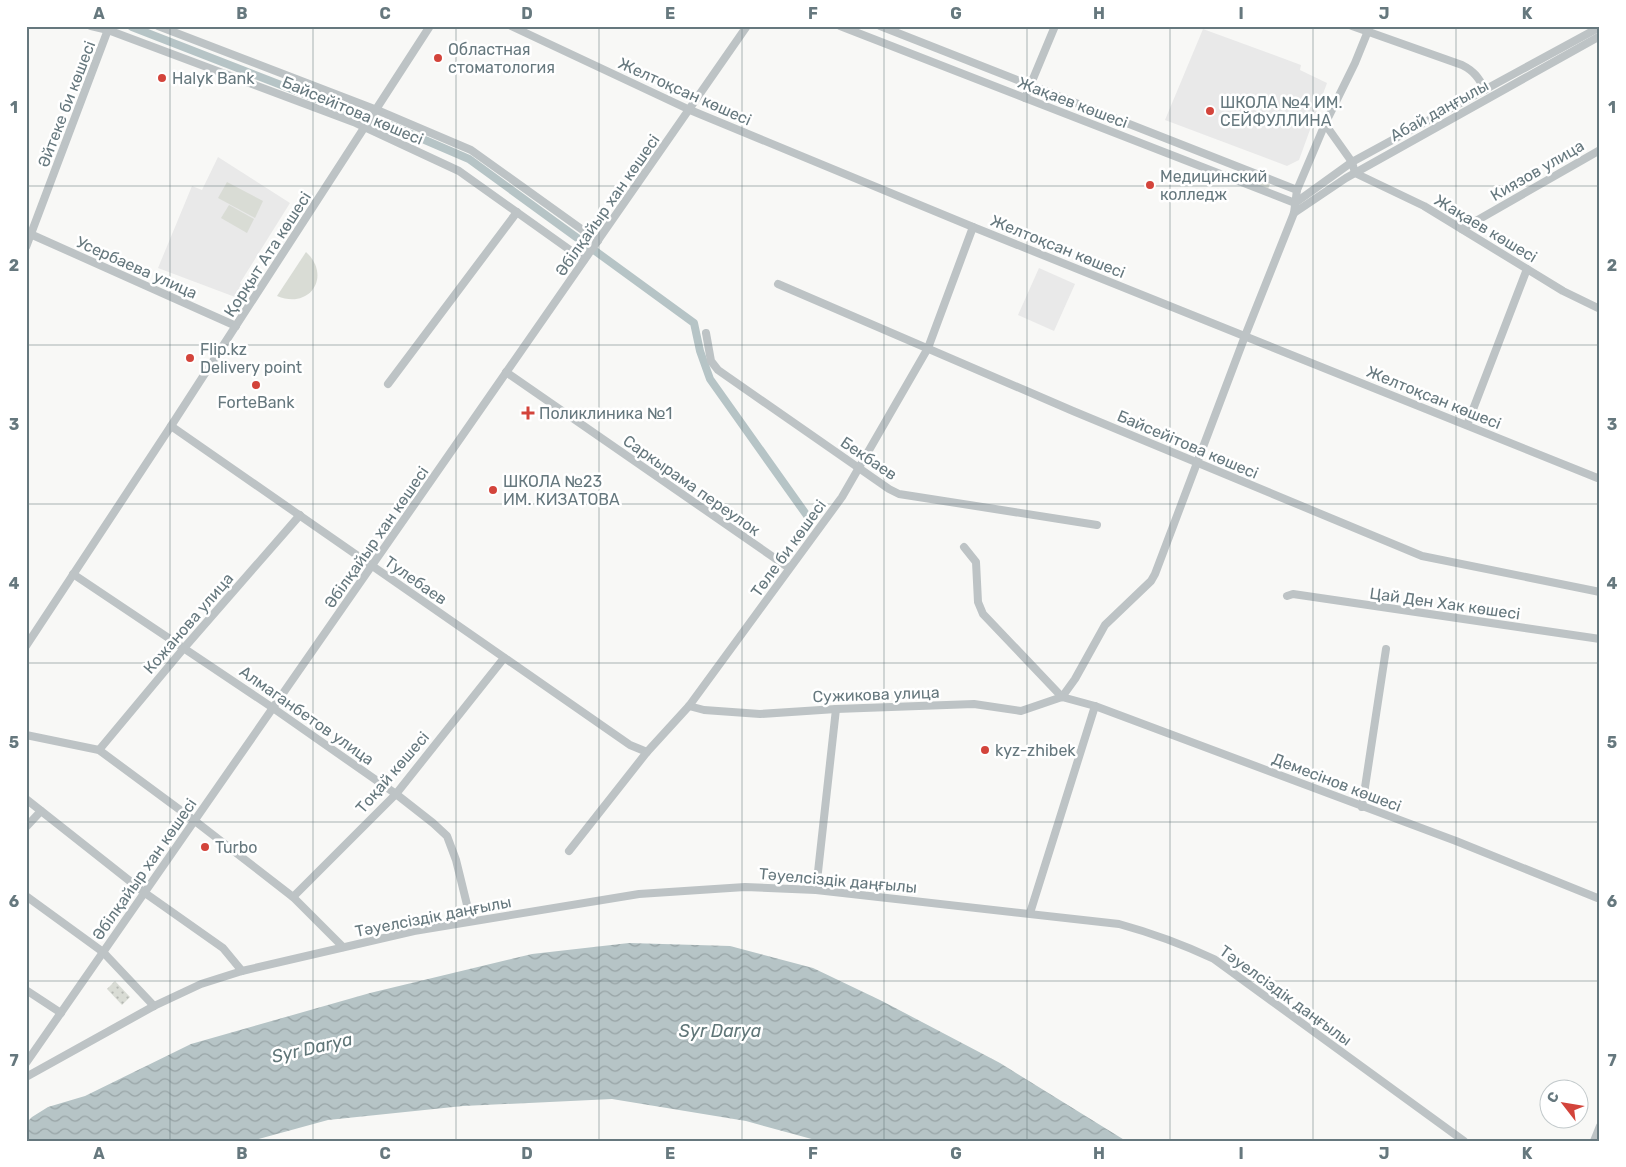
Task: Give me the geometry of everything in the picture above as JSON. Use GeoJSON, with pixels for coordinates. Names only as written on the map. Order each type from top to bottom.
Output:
{"type":"FeatureCollection","features":[{"type":"Feature","properties":{"kind":"street","name":"Байсейітова көшесі"},"geometry":{"type":"LineString","coordinates":[[91,26],[109,28],[365,127],[459,171],[584,260]]}},
{"type":"Feature","properties":{"kind":"street","name":"Байсейітова көшесі"},"geometry":{"type":"LineString","coordinates":[[158,26],[377,110],[471,150],[598,241]]}},
{"type":"Feature","properties":{"kind":"street","name":"Қорқыт Ата көшесі"},"geometry":{"type":"LineString","coordinates":[[26,646],[430,26]]}},
{"type":"Feature","properties":{"kind":"street","name":"Желтоқсан көшесі"},"geometry":{"type":"LineString","coordinates":[[512,26],[690,110],[973,227],[1600,479]]}},
{"type":"Feature","properties":{"kind":"street","name":"Әбілқайыр хан көшесі"},"geometry":{"type":"LineString","coordinates":[[26,1063],[747,26]]}},
{"type":"Feature","properties":{"kind":"street","name":"Жақаев көшесі"},"geometry":{"type":"LineString","coordinates":[[840,26],[1295,203]]}},
{"type":"Feature","properties":{"kind":"street","name":"Жақаев көшесі"},"geometry":{"type":"LineString","coordinates":[[880,26],[1297,190]]}},
{"type":"Feature","properties":{"kind":"street"},"geometry":{"type":"LineString","coordinates":[[1025,98],[1055,26]]}},
{"type":"Feature","properties":{"kind":"street"},"geometry":{"type":"LineString","coordinates":[[1352,26],[1369,29],[1462,65],[1472,70],[1478,76],[1485,90]]}},
{"type":"Feature","properties":{"kind":"street","name":"Әйтеке би көшесі"},"geometry":{"type":"LineString","coordinates":[[26,247],[29,233],[109,28]]}},
{"type":"Feature","properties":{"kind":"street"},"geometry":{"type":"LineString","coordinates":[[964,547],[976,562],[978,602],[983,614],[1062,697],[1075,679],[1105,625],[1151,581],[1294,213],[1297,190],[1324,124],[1355,63],[1369,29]]}},
{"type":"Feature","properties":{"kind":"street","name":"Абай даңғылы"},"geometry":{"type":"LineString","coordinates":[[1295,203],[1352,162],[1597,30]]}},
{"type":"Feature","properties":{"kind":"street","name":"Абай даңғылы"},"geometry":{"type":"LineString","coordinates":[[1294,213],[1355,173],[1597,30]]}},
{"type":"Feature","properties":{"kind":"street"},"geometry":{"type":"LineString","coordinates":[[1324,124],[1352,162],[1355,173]]}},
{"type":"Feature","properties":{"kind":"street","name":"Киязов улица"},"geometry":{"type":"LineString","coordinates":[[1462,229],[1600,150]]}},
{"type":"Feature","properties":{"kind":"street","name":"Жақаев көшесі"},"geometry":{"type":"LineString","coordinates":[[1355,173],[1424,206],[1527,269],[1600,310]]}},
{"type":"Feature","properties":{"kind":"street"},"geometry":{"type":"LineString","coordinates":[[388,384],[517,212]]}},
{"type":"Feature","properties":{"kind":"street","name":"Төле би көшесі"},"geometry":{"type":"LineString","coordinates":[[569,850],[647,752],[689,706],[842,497],[928,348],[973,227]]}},
{"type":"Feature","properties":{"kind":"street","name":"Усербаева улица"},"geometry":{"type":"LineString","coordinates":[[29,233],[236,326]]}},
{"type":"Feature","properties":{"kind":"street"},"geometry":{"type":"LineString","coordinates":[[1467,425],[1527,269]]}},
{"type":"Feature","properties":{"kind":"street","name":"Байсейітова көшесі"},"geometry":{"type":"LineString","coordinates":[[778,284],[1422,556],[1600,592]]}},
{"type":"Feature","properties":{"kind":"street","name":"Бекбаев"},"geometry":{"type":"LineString","coordinates":[[706,333],[711,361],[718,370],[858,468],[899,494],[1097,525]]}},
{"type":"Feature","properties":{"kind":"street","name":"Саркырама переулок"},"geometry":{"type":"LineString","coordinates":[[506,372],[789,568]]}},
{"type":"Feature","properties":{"kind":"street","name":"Тулебаев"},"geometry":{"type":"LineString","coordinates":[[171,426],[630,745],[647,752]]}},
{"type":"Feature","properties":{"kind":"street","name":"Кожанова улица"},"geometry":{"type":"LineString","coordinates":[[99,750],[184,648],[300,515]]}},
{"type":"Feature","properties":{"kind":"street","name":"Алмаганбетов улица"},"geometry":{"type":"LineString","coordinates":[[73,574],[273,708],[396,794],[434,823],[446,836],[456,860],[471,921]]}},
{"type":"Feature","properties":{"kind":"street","name":"Цай Ден Хак көшесі"},"geometry":{"type":"LineString","coordinates":[[1287,596],[1292,594],[1600,640]]}},
{"type":"Feature","properties":{"kind":"street"},"geometry":{"type":"LineString","coordinates":[[1362,807],[1386,649]]}},
{"type":"Feature","properties":{"kind":"street","name":"Тоқай көшесі"},"geometry":{"type":"LineString","coordinates":[[293,897],[396,794],[504,658]]}},
{"type":"Feature","properties":{"kind":"street","name":"Демесінов көшесі"},"geometry":{"type":"LineString","coordinates":[[1062,697],[1095,706],[1456,841],[1600,899]]}},
{"type":"Feature","properties":{"kind":"street","name":"Сужикова улица"},"geometry":{"type":"LineString","coordinates":[[689,706],[704,710],[760,714],[836,708],[974,704],[1021,710],[1062,697]]}},
{"type":"Feature","properties":{"kind":"street"},"geometry":{"type":"LineString","coordinates":[[1030,913],[1095,706]]}},
{"type":"Feature","properties":{"kind":"street"},"geometry":{"type":"LineString","coordinates":[[816,890],[836,708]]}},
{"type":"Feature","properties":{"kind":"street"},"geometry":{"type":"LineString","coordinates":[[26,734],[99,750],[293,897],[343,947]]}},
{"type":"Feature","properties":{"kind":"street"},"geometry":{"type":"LineString","coordinates":[[26,799],[145,893],[223,948],[242,971]]}},
{"type":"Feature","properties":{"kind":"street"},"geometry":{"type":"LineString","coordinates":[[26,828],[42,811]]}},
{"type":"Feature","properties":{"kind":"street","name":"Тәуелсіздік даңғылы"},"geometry":{"type":"LineString","coordinates":[[26,1077],[154,1006],[201,984],[242,971],[343,947],[414,931],[639,894],[745,887],[816,890],[1118,924],[1150,932],[1214,959],[1464,1141]]}},
{"type":"Feature","properties":{"kind":"street"},"geometry":{"type":"LineString","coordinates":[[26,896],[104,952],[154,1006]]}},
{"type":"Feature","properties":{"kind":"street"},"geometry":{"type":"LineString","coordinates":[[26,990],[61,1013]]}},
{"type":"Feature","properties":{"kind":"street"},"geometry":{"type":"LineString","coordinates":[[1594,1141],[1600,1126]]}},
{"type":"Feature","properties":{"kind":"shaded area"},"geometry":{"type":"Polygon","coordinates":[[[1203,29],[1301,65],[1300,70],[1327,83],[1299,160],[1287,166],[1165,120],[1203,29]]]}},
{"type":"Feature","properties":{"kind":"shaded area"},"geometry":{"type":"Polygon","coordinates":[[[218,157],[290,203],[240,283],[235,297],[158,268],[192,186],[202,190],[218,157]]]}},
{"type":"Feature","properties":{"kind":"shaded area"},"geometry":{"type":"Polygon","coordinates":[[[1250,176],[1270,184],[1268,189],[1248,181],[1250,176]]]}},
{"type":"Feature","properties":{"kind":"shaded area"},"geometry":{"type":"Polygon","coordinates":[[[227,182],[263,201],[255,218],[218,198],[227,182]]]}},
{"type":"Feature","properties":{"kind":"shaded area"},"geometry":{"type":"Polygon","coordinates":[[[229,205],[254,219],[247,233],[221,218],[229,205]]]}},
{"type":"Feature","properties":{"kind":"shaded area"},"geometry":{"type":"Polygon","coordinates":[[[306,252],[314,261],[317,271],[317,280],[314,288],[308,295],[299,298],[289,299],[277,296],[306,252]]]}},
{"type":"Feature","properties":{"kind":"shaded area"},"geometry":{"type":"Polygon","coordinates":[[[1039,268],[1075,284],[1054,331],[1018,315],[1039,268]]]}},
{"type":"Feature","properties":{"kind":"shaded area"},"geometry":{"type":"Polygon","coordinates":[[[115,981],[130,997],[122,1005],[107,989],[115,981]]]}},
{"type":"Feature","properties":{"kind":"water","name":"Syr Darya"},"geometry":{"type":"Polygon","coordinates":[[[629,943],[730,946],[813,968],[882,1001],[1000,1063],[1126,1141],[819,1141],[746,1121],[612,1099],[463,1106],[328,1120],[251,1141],[26,1141],[26,1123],[48,1107],[85,1096],[191,1044],[370,993],[532,954],[629,943]]]}},
{"type":"Feature","properties":{"kind":"waterway"},"geometry":{"type":"LineString","coordinates":[[132,27],[371,120],[390,125],[469,159],[694,323],[700,351],[710,379],[808,517]]}},
{"type":"Feature","properties":{"kind":"place","name":"Областная стоматология"},"geometry":{"type":"Point","coordinates":[438,58]}},
{"type":"Feature","properties":{"kind":"place","name":"Halyk Bank"},"geometry":{"type":"Point","coordinates":[162,78]}},
{"type":"Feature","properties":{"kind":"place","name":"ШКОЛА №4 ИМ. СЕЙФУЛЛИНА"},"geometry":{"type":"Point","coordinates":[1210,111]}},
{"type":"Feature","properties":{"kind":"place","name":"Медицинский колледж"},"geometry":{"type":"Point","coordinates":[1150,185]}},
{"type":"Feature","properties":{"kind":"place","name":"Flip.kz Delivery point"},"geometry":{"type":"Point","coordinates":[190,358]}},
{"type":"Feature","properties":{"kind":"place","name":"ForteBank"},"geometry":{"type":"Point","coordinates":[256,385]}},
{"type":"Feature","properties":{"kind":"place","name":"Поликлиника №1"},"geometry":{"type":"Point","coordinates":[528,413]}},
{"type":"Feature","properties":{"kind":"place","name":"ШКОЛА №23 ИМ. КИЗАТОВА"},"geometry":{"type":"Point","coordinates":[493,490]}},
{"type":"Feature","properties":{"kind":"place","name":"kyz-zhibek"},"geometry":{"type":"Point","coordinates":[985,750]}},
{"type":"Feature","properties":{"kind":"place","name":"Turbo"},"geometry":{"type":"Point","coordinates":[205,847]}}]}
